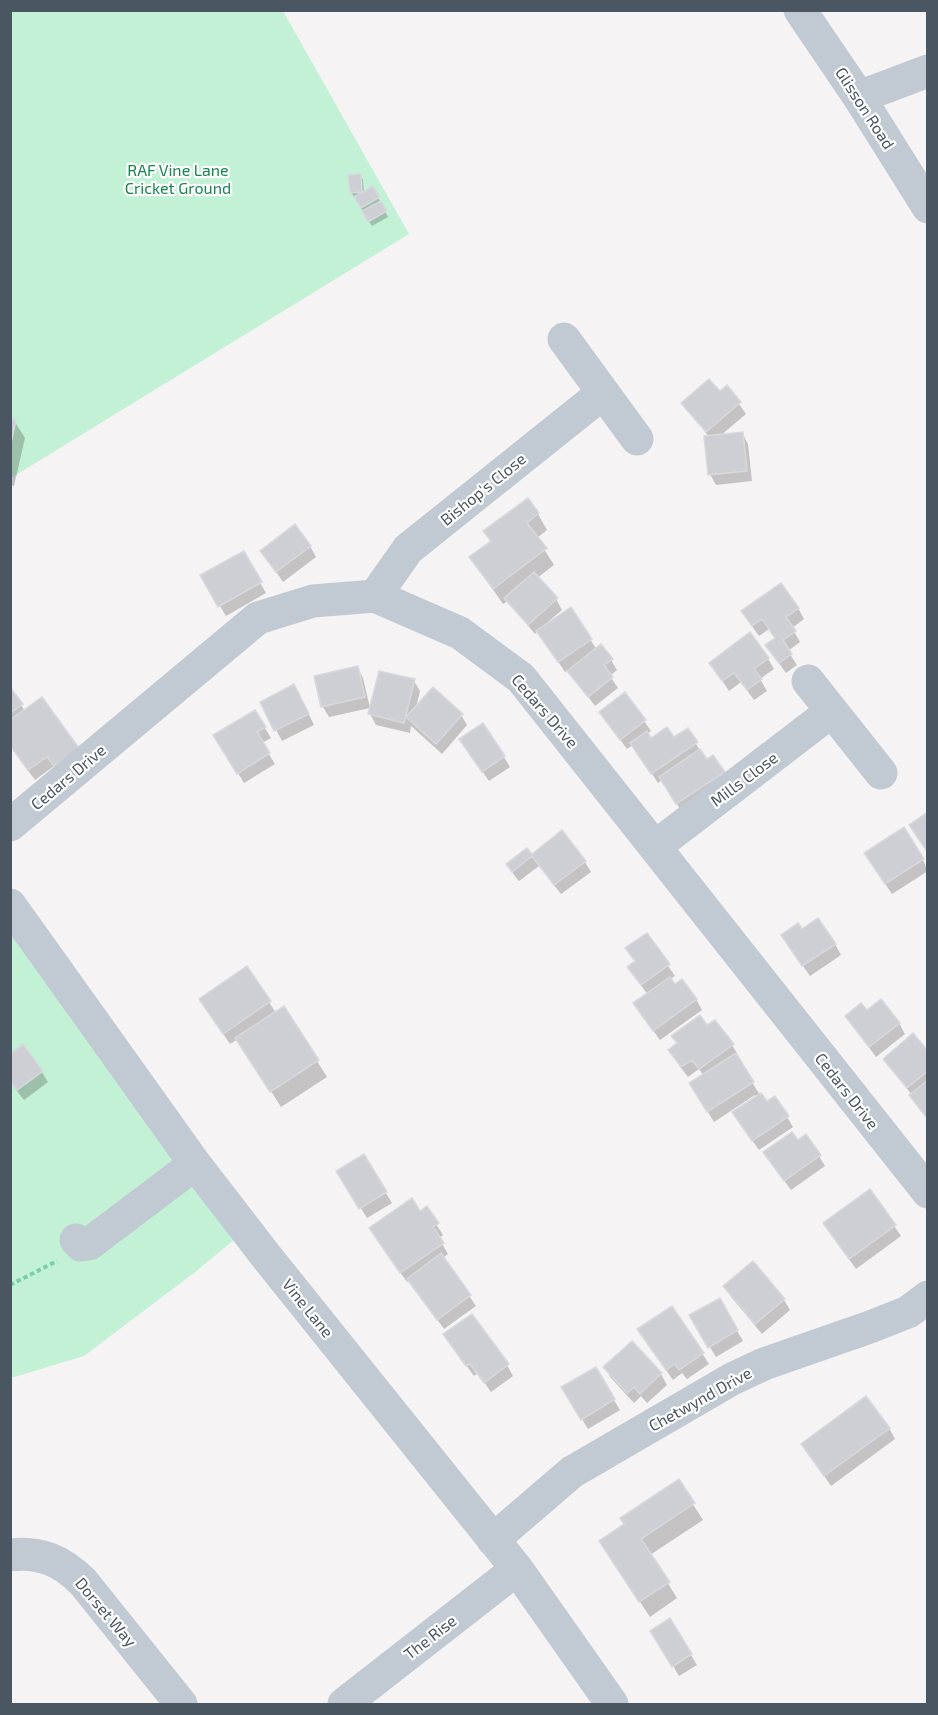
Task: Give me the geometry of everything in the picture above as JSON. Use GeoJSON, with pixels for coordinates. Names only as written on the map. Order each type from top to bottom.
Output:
{"type":"FeatureCollection","features":[{"type":"Feature","properties":{"kind":"street","name":"Glisson Road"},"geometry":{"type":"LineString","coordinates":[[800,10],[859,97],[927,207]]}},
{"type":"Feature","properties":{"kind":"street"},"geometry":{"type":"LineString","coordinates":[[859,97],[927,71]]}},
{"type":"Feature","properties":{"kind":"street"},"geometry":{"type":"LineString","coordinates":[[564,339],[637,439]]}},
{"type":"Feature","properties":{"kind":"street","name":"Bishop's Close"},"geometry":{"type":"LineString","coordinates":[[375,596],[408,549],[603,393]]}},
{"type":"Feature","properties":{"kind":"street","name":"Cedars Drive"},"geometry":{"type":"LineString","coordinates":[[10,825],[258,618],[313,601],[375,596],[460,633],[521,678],[656,846],[917,1157],[927,1192]]}},
{"type":"Feature","properties":{"kind":"street"},"geometry":{"type":"LineString","coordinates":[[808,681],[881,773]]}},
{"type":"Feature","properties":{"kind":"street","name":"Mills Close"},"geometry":{"type":"LineString","coordinates":[[656,846],[832,711]]}},
{"type":"Feature","properties":{"kind":"street","name":"Vine Lane"},"geometry":{"type":"LineString","coordinates":[[10,905],[195,1164],[517,1569],[612,1704]]}},
{"type":"Feature","properties":{"kind":"street"},"geometry":{"type":"LineString","coordinates":[[83,1242],[161,1191],[195,1164]]}},
{"type":"Feature","properties":{"kind":"street"},"geometry":{"type":"LineString","coordinates":[[127,1198],[139,1198],[161,1191]]}},
{"type":"Feature","properties":{"kind":"street","name":"Chetwynd Drive"},"geometry":{"type":"LineString","coordinates":[[493,1540],[572,1472],[732,1379],[764,1364],[870,1328],[908,1312],[927,1298]]}},
{"type":"Feature","properties":{"kind":"street","name":"Dorset Way"},"geometry":{"type":"LineString","coordinates":[[10,1555],[36,1554],[48,1557],[67,1567],[82,1582],[181,1704]]}},
{"type":"Feature","properties":{"kind":"street","name":"The Rise"},"geometry":{"type":"LineString","coordinates":[[344,1704],[517,1569]]}},
{"type":"Feature","properties":{"kind":"path"},"geometry":{"type":"LineString","coordinates":[[10,1285],[83,1242]]}},
{"type":"Feature","properties":{"kind":"green space","name":"RAF Vine Lane Cricket Ground"},"geometry":{"type":"Polygon","coordinates":[[[11,11],[283,11],[409,234],[11,478],[11,11]]]}},
{"type":"Feature","properties":{"kind":"green space"},"geometry":{"type":"Polygon","coordinates":[[[10,924],[246,1230],[194,1273],[84,1356],[11,1378],[10,924]]]}},
{"type":"Feature","properties":{"kind":"building"},"geometry":{"type":"Polygon","coordinates":[[[361,174],[362,192],[350,193],[348,175],[361,174]]]}},
{"type":"Feature","properties":{"kind":"building"},"geometry":{"type":"Polygon","coordinates":[[[373,186],[380,197],[361,208],[354,197],[373,186]]]}},
{"type":"Feature","properties":{"kind":"building"},"geometry":{"type":"Polygon","coordinates":[[[381,201],[387,211],[368,222],[362,211],[381,201]]]}},
{"type":"Feature","properties":{"kind":"building"},"geometry":{"type":"Polygon","coordinates":[[[709,379],[720,391],[727,385],[741,402],[706,432],[681,403],[709,379]]]}},
{"type":"Feature","properties":{"kind":"building"},"geometry":{"type":"Polygon","coordinates":[[[10,419],[16,420],[10,447],[10,419]]]}},
{"type":"Feature","properties":{"kind":"building"},"geometry":{"type":"Polygon","coordinates":[[[743,432],[747,471],[708,475],[704,436],[743,432]]]}},
{"type":"Feature","properties":{"kind":"building"},"geometry":{"type":"Polygon","coordinates":[[[528,498],[539,513],[527,523],[547,548],[493,589],[469,557],[491,541],[483,531],[528,498]]]}},
{"type":"Feature","properties":{"kind":"building"},"geometry":{"type":"Polygon","coordinates":[[[295,524],[311,546],[276,572],[260,551],[295,524]]]}},
{"type":"Feature","properties":{"kind":"building"},"geometry":{"type":"Polygon","coordinates":[[[244,551],[262,582],[218,607],[200,575],[244,551]]]}},
{"type":"Feature","properties":{"kind":"building"},"geometry":{"type":"Polygon","coordinates":[[[534,572],[558,598],[528,625],[504,598],[534,572]]]}},
{"type":"Feature","properties":{"kind":"building"},"geometry":{"type":"Polygon","coordinates":[[[781,583],[799,608],[786,617],[796,631],[783,640],[792,654],[779,663],[765,645],[775,638],[762,619],[752,626],[741,611],[781,583]]]}},
{"type":"Feature","properties":{"kind":"building"},"geometry":{"type":"Polygon","coordinates":[[[571,607],[592,639],[558,662],[536,631],[571,607]]]}},
{"type":"Feature","properties":{"kind":"building"},"geometry":{"type":"Polygon","coordinates":[[[750,632],[769,658],[754,669],[762,679],[747,690],[734,673],[722,681],[709,663],[750,632]]]}},
{"type":"Feature","properties":{"kind":"building"},"geometry":{"type":"Polygon","coordinates":[[[601,644],[613,659],[604,665],[613,677],[588,697],[567,671],[601,644]]]}},
{"type":"Feature","properties":{"kind":"building"},"geometry":{"type":"Polygon","coordinates":[[[358,666],[365,697],[321,707],[314,676],[358,666]]]}},
{"type":"Feature","properties":{"kind":"building"},"geometry":{"type":"Polygon","coordinates":[[[379,671],[415,679],[404,723],[368,714],[379,671]]]}},
{"type":"Feature","properties":{"kind":"building"},"geometry":{"type":"Polygon","coordinates":[[[294,684],[309,714],[274,731],[260,702],[294,684]]]}},
{"type":"Feature","properties":{"kind":"building"},"geometry":{"type":"Polygon","coordinates":[[[10,687],[23,704],[10,713],[10,687]]]}},
{"type":"Feature","properties":{"kind":"building"},"geometry":{"type":"Polygon","coordinates":[[[433,687],[463,714],[436,744],[406,717],[433,687]]]}},
{"type":"Feature","properties":{"kind":"building"},"geometry":{"type":"Polygon","coordinates":[[[625,692],[646,720],[620,740],[599,712],[625,692]]]}},
{"type":"Feature","properties":{"kind":"building"},"geometry":{"type":"Polygon","coordinates":[[[42,697],[79,748],[54,766],[47,757],[28,770],[10,746],[10,720],[42,697]]]}},
{"type":"Feature","properties":{"kind":"building"},"geometry":{"type":"Polygon","coordinates":[[[255,710],[266,727],[257,732],[270,753],[237,774],[213,735],[255,710]]]}},
{"type":"Feature","properties":{"kind":"building"},"geometry":{"type":"Polygon","coordinates":[[[483,723],[505,756],[482,772],[459,739],[483,723]]]}},
{"type":"Feature","properties":{"kind":"building"},"geometry":{"type":"Polygon","coordinates":[[[667,727],[674,737],[688,728],[698,742],[651,774],[630,743],[647,731],[651,738],[667,727]]]}},
{"type":"Feature","properties":{"kind":"building"},"geometry":{"type":"Polygon","coordinates":[[[700,749],[707,759],[713,755],[725,772],[676,804],[659,777],[700,749]]]}},
{"type":"Feature","properties":{"kind":"building"},"geometry":{"type":"Polygon","coordinates":[[[928,812],[928,853],[909,825],[928,812]]]}},
{"type":"Feature","properties":{"kind":"building"},"geometry":{"type":"Polygon","coordinates":[[[904,827],[924,859],[885,884],[864,853],[904,827]]]}},
{"type":"Feature","properties":{"kind":"building"},"geometry":{"type":"Polygon","coordinates":[[[562,830],[586,861],[554,885],[532,856],[512,872],[506,864],[527,848],[532,854],[562,830]]]}},
{"type":"Feature","properties":{"kind":"building"},"geometry":{"type":"Polygon","coordinates":[[[818,918],[836,944],[802,966],[781,935],[798,923],[802,929],[818,918]]]}},
{"type":"Feature","properties":{"kind":"building"},"geometry":{"type":"Polygon","coordinates":[[[647,933],[670,964],[641,985],[627,967],[635,961],[625,948],[647,933]]]}},
{"type":"Feature","properties":{"kind":"building"},"geometry":{"type":"Polygon","coordinates":[[[247,966],[271,1001],[223,1034],[199,999],[247,966]]]}},
{"type":"Feature","properties":{"kind":"building"},"geometry":{"type":"Polygon","coordinates":[[[670,977],[675,984],[682,979],[697,999],[653,1031],[633,1003],[670,977]]]}},
{"type":"Feature","properties":{"kind":"building"},"geometry":{"type":"Polygon","coordinates":[[[881,999],[900,1023],[869,1047],[845,1016],[861,1003],[867,1010],[881,999]]]}},
{"type":"Feature","properties":{"kind":"building"},"geometry":{"type":"Polygon","coordinates":[[[284,1006],[319,1060],[270,1092],[235,1038],[284,1006]]]}},
{"type":"Feature","properties":{"kind":"building"},"geometry":{"type":"Polygon","coordinates":[[[700,1015],[707,1025],[715,1020],[734,1044],[699,1069],[692,1060],[681,1067],[668,1050],[677,1043],[671,1036],[700,1015]]]}},
{"type":"Feature","properties":{"kind":"building"},"geometry":{"type":"Polygon","coordinates":[[[913,1033],[928,1051],[928,1071],[907,1088],[883,1059],[913,1033]]]}},
{"type":"Feature","properties":{"kind":"building"},"geometry":{"type":"Polygon","coordinates":[[[23,1044],[43,1071],[17,1090],[10,1081],[10,1054],[23,1044]]]}},
{"type":"Feature","properties":{"kind":"building"},"geometry":{"type":"Polygon","coordinates":[[[736,1053],[754,1082],[707,1112],[689,1083],[736,1053]]]}},
{"type":"Feature","properties":{"kind":"building"},"geometry":{"type":"Polygon","coordinates":[[[928,1080],[928,1119],[909,1095],[928,1080]]]}},
{"type":"Feature","properties":{"kind":"building"},"geometry":{"type":"Polygon","coordinates":[[[761,1093],[767,1101],[775,1096],[789,1116],[752,1141],[732,1112],[761,1093]]]}},
{"type":"Feature","properties":{"kind":"building"},"geometry":{"type":"Polygon","coordinates":[[[792,1132],[798,1140],[806,1134],[821,1155],[784,1181],[763,1152],[792,1132]]]}},
{"type":"Feature","properties":{"kind":"building"},"geometry":{"type":"Polygon","coordinates":[[[364,1154],[387,1192],[359,1209],[336,1171],[364,1154]]]}},
{"type":"Feature","properties":{"kind":"building"},"geometry":{"type":"Polygon","coordinates":[[[870,1189],[896,1225],[849,1259],[823,1223],[870,1189]]]}},
{"type":"Feature","properties":{"kind":"building"},"geometry":{"type":"Polygon","coordinates":[[[412,1198],[420,1211],[427,1206],[439,1223],[433,1227],[444,1243],[400,1273],[369,1228],[412,1198]]]}},
{"type":"Feature","properties":{"kind":"building"},"geometry":{"type":"Polygon","coordinates":[[[441,1253],[471,1295],[437,1320],[407,1279],[441,1253]]]}},
{"type":"Feature","properties":{"kind":"building"},"geometry":{"type":"Polygon","coordinates":[[[753,1261],[785,1299],[755,1324],[723,1286],[753,1261]]]}},
{"type":"Feature","properties":{"kind":"building"},"geometry":{"type":"Polygon","coordinates":[[[720,1298],[738,1330],[708,1348],[689,1315],[720,1298]]]}},
{"type":"Feature","properties":{"kind":"building"},"geometry":{"type":"Polygon","coordinates":[[[672,1306],[704,1353],[679,1370],[675,1364],[666,1370],[637,1329],[672,1306]]]}},
{"type":"Feature","properties":{"kind":"building"},"geometry":{"type":"Polygon","coordinates":[[[472,1314],[509,1364],[484,1383],[470,1364],[466,1366],[443,1334],[472,1314]]]}},
{"type":"Feature","properties":{"kind":"building"},"geometry":{"type":"Polygon","coordinates":[[[632,1341],[662,1373],[640,1394],[634,1387],[627,1393],[603,1367],[632,1341]]]}},
{"type":"Feature","properties":{"kind":"building"},"geometry":{"type":"Polygon","coordinates":[[[596,1367],[615,1399],[581,1420],[561,1387],[596,1367]]]}},
{"type":"Feature","properties":{"kind":"building"},"geometry":{"type":"Polygon","coordinates":[[[866,1396],[890,1428],[824,1476],[801,1444],[866,1396]]]}},
{"type":"Feature","properties":{"kind":"building"},"geometry":{"type":"Polygon","coordinates":[[[679,1479],[695,1503],[641,1539],[670,1582],[639,1602],[599,1541],[624,1524],[620,1518],[679,1479]]]}},
{"type":"Feature","properties":{"kind":"building"},"geometry":{"type":"Polygon","coordinates":[[[670,1618],[692,1654],[672,1667],[650,1631],[670,1618]]]}}]}
